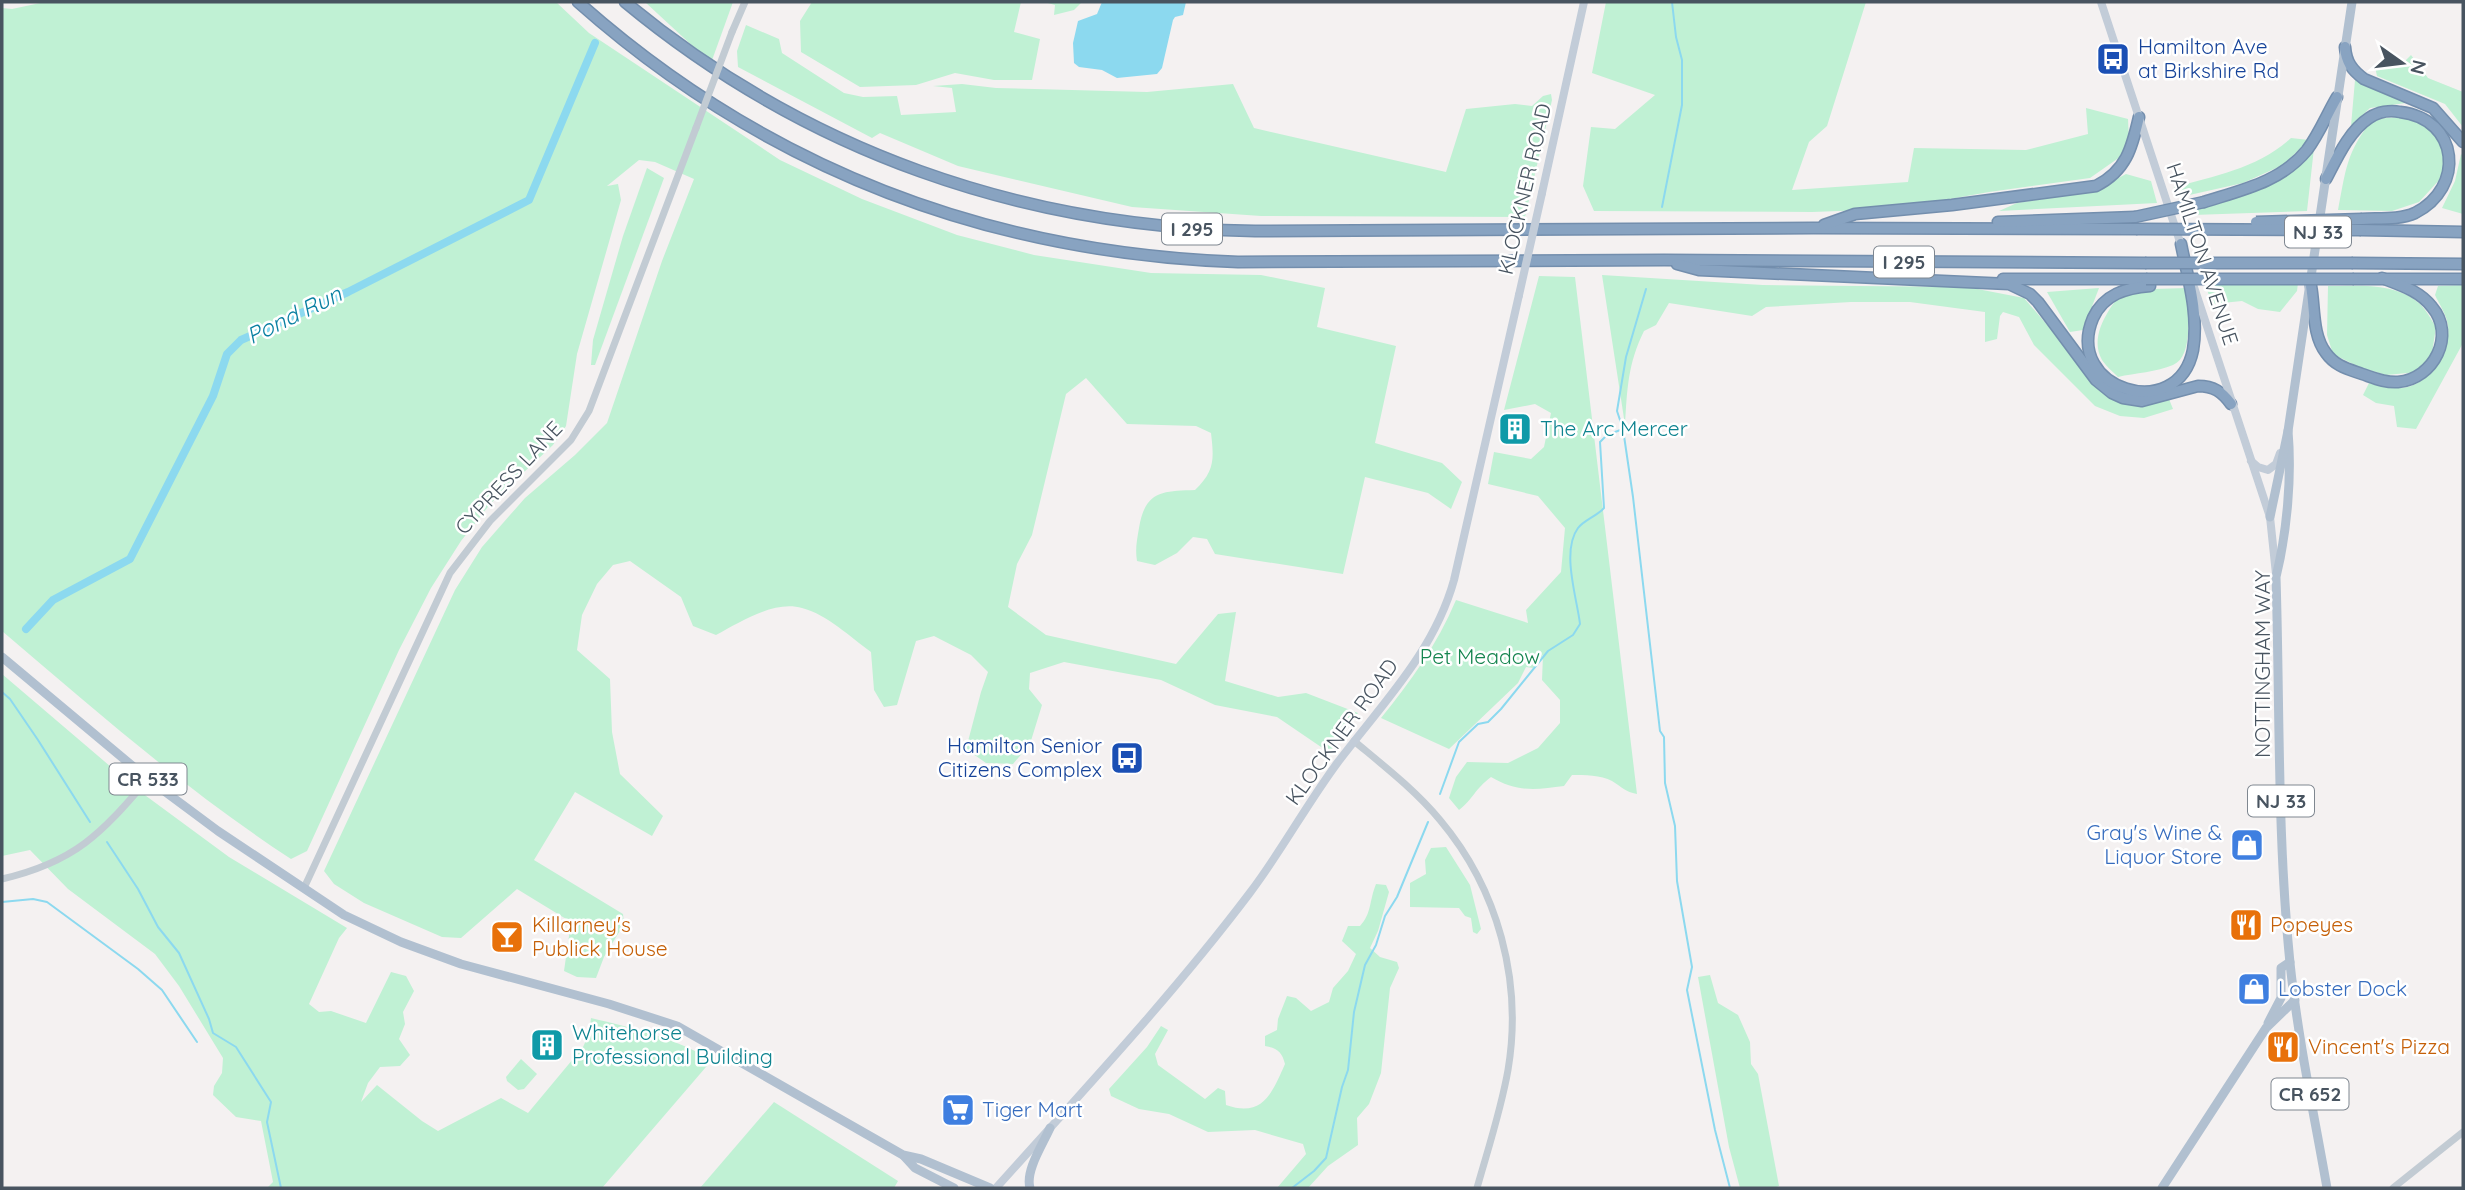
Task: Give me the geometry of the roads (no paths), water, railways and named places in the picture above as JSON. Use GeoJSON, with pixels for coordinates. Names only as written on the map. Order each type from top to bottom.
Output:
{"type":"FeatureCollection","features":[{"type":"Feature","properties":{"kind":"highway","name":"I 295"},"geometry":{"type":"LineString","coordinates":[[578,2],[681,84],[774,141],[848,177],[959,218],[1027,236],[1132,255],[1214,261],[2463,264]]}},
{"type":"Feature","properties":{"kind":"highway","name":"I 295"},"geometry":{"type":"LineString","coordinates":[[625,2],[680,46],[733,81],[844,141],[950,182],[1016,201],[1083,216],[1152,226],[1232,231],[1813,228],[2234,230],[2256,222],[2361,225]]}},
{"type":"Feature","properties":{"kind":"highway"},"geometry":{"type":"LineString","coordinates":[[2345,47],[2348,61],[2356,74],[2433,108],[2463,142]]}},
{"type":"Feature","properties":{"kind":"highway"},"geometry":{"type":"LineString","coordinates":[[1855,228],[2135,217],[2204,202],[2266,182],[2290,166],[2308,148],[2337,97]]}},
{"type":"Feature","properties":{"kind":"highway"},"geometry":{"type":"LineString","coordinates":[[2326,179],[2350,137],[2367,119],[2377,113],[2393,111],[2418,115],[2445,137],[2452,166],[2442,192],[2414,214],[2361,225]]}},
{"type":"Feature","properties":{"kind":"highway"},"geometry":{"type":"LineString","coordinates":[[1813,228],[1855,214],[2096,186],[2115,174],[2128,158],[2139,117]]}},
{"type":"Feature","properties":{"kind":"highway"},"geometry":{"type":"LineString","coordinates":[[2361,225],[2463,232]]}},
{"type":"Feature","properties":{"kind":"highway"},"geometry":{"type":"LineString","coordinates":[[2148,282],[2114,294],[2098,309],[2090,328],[2090,351],[2098,369],[2111,383],[2129,391],[2150,392],[2168,385],[2183,372],[2192,354],[2195,332],[2194,303],[2181,244]]}},
{"type":"Feature","properties":{"kind":"highway"},"geometry":{"type":"LineString","coordinates":[[1664,260],[1699,270],[1867,280],[2148,282],[2225,279],[2463,279]]}},
{"type":"Feature","properties":{"kind":"highway"},"geometry":{"type":"LineString","coordinates":[[2311,286],[2318,338],[2332,361],[2340,367],[2386,382],[2407,380],[2425,372],[2437,357],[2443,341],[2442,324],[2438,314],[2422,297],[2382,278]]}},
{"type":"Feature","properties":{"kind":"highway"},"geometry":{"type":"LineString","coordinates":[[1955,281],[2009,284],[2030,294],[2048,313],[2102,387],[2123,398],[2142,401],[2207,386],[2221,392],[2231,404]]}},
{"type":"Feature","properties":{"kind":"main road","name":"KLOCKNER ROAD"},"geometry":{"type":"LineString","coordinates":[[996,1188],[1169,993],[1249,895],[1354,741],[1421,654],[1447,601],[1471,512],[1584,2]]}},
{"type":"Feature","properties":{"kind":"main road","name":"HAMILTON AVENUE"},"geometry":{"type":"LineString","coordinates":[[2101,2],[2270,517],[2276,577]]}},
{"type":"Feature","properties":{"kind":"main road","name":"NOTTINGHAM WAY"},"geometry":{"type":"LineString","coordinates":[[2270,517],[2288,431],[2352,2]]}},
{"type":"Feature","properties":{"kind":"main road","name":"NOTTINGHAM WAY"},"geometry":{"type":"LineString","coordinates":[[2288,431],[2290,452],[2284,546],[2276,577],[2278,731],[2290,962],[2327,1188]]}},
{"type":"Feature","properties":{"kind":"main road"},"geometry":{"type":"LineString","coordinates":[[2250,460],[2263,470],[2273,469],[2288,431]]}},
{"type":"Feature","properties":{"kind":"main road","name":"CR 533"},"geometry":{"type":"LineString","coordinates":[[2,657],[148,779],[229,839],[344,915],[431,954],[617,1006],[677,1026],[903,1155],[921,1159],[990,1188]]}},
{"type":"Feature","properties":{"kind":"main road"},"geometry":{"type":"LineString","coordinates":[[2162,1188],[2266,1028],[2281,998],[2281,968],[2290,962]]}},
{"type":"Feature","properties":{"kind":"main road"},"geometry":{"type":"LineString","coordinates":[[2266,1028],[2295,1000]]}},
{"type":"Feature","properties":{"kind":"main road"},"geometry":{"type":"LineString","coordinates":[[1030,1188],[1028,1181],[1031,1167],[1050,1128]]}},
{"type":"Feature","properties":{"kind":"main road","name":"CR 533"},"geometry":{"type":"LineString","coordinates":[[903,1155],[915,1168],[954,1188]]}},
{"type":"Feature","properties":{"kind":"street","name":"CYPRESS LANE"},"geometry":{"type":"LineString","coordinates":[[304,888],[450,573],[490,521],[571,440],[589,411],[745,2]]}},
{"type":"Feature","properties":{"kind":"street"},"geometry":{"type":"LineString","coordinates":[[1354,741],[1406,784],[1453,836],[1476,873],[1501,937],[1511,999],[1510,1049],[1503,1090],[1477,1188]]}},
{"type":"Feature","properties":{"kind":"street"},"geometry":{"type":"LineString","coordinates":[[2,879],[39,869],[86,843],[113,820],[148,779]]}},
{"type":"Feature","properties":{"kind":"street"},"geometry":{"type":"LineString","coordinates":[[2393,1188],[2463,1132]]}},
{"type":"Feature","properties":{"kind":"water"},"geometry":{"type":"Polygon","coordinates":[[[1102,2],[1186,2],[1183,15],[1173,20],[1162,68],[1157,74],[1117,78],[1102,70],[1079,67],[1074,63],[1073,43],[1078,21],[1097,14],[1102,2]]]}},
{"type":"Feature","properties":{"kind":"waterway"},"geometry":{"type":"LineString","coordinates":[[1662,207],[1682,105],[1682,60],[1672,2]]}},
{"type":"Feature","properties":{"kind":"waterway","name":"Pond Run"},"geometry":{"type":"LineString","coordinates":[[26,629],[53,600],[130,559],[213,396],[227,354],[241,340],[348,292],[529,200],[595,43]]}},
{"type":"Feature","properties":{"kind":"waterway"},"geometry":{"type":"LineString","coordinates":[[1646,289],[1626,357],[1617,411],[1623,429],[1633,497],[1660,731],[1664,737],[1665,783],[1675,826],[1677,881],[1692,967],[1687,990],[1715,1130],[1730,1188]]}},
{"type":"Feature","properties":{"kind":"waterway"},"geometry":{"type":"LineString","coordinates":[[1440,794],[1459,742],[1478,724],[1488,722],[1548,651],[1573,635],[1580,624],[1570,562],[1573,538],[1581,525],[1604,508],[1600,442],[1607,435],[1623,429]]}},
{"type":"Feature","properties":{"kind":"waterway"},"geometry":{"type":"LineString","coordinates":[[2,692],[10,699],[38,740],[90,822]]}},
{"type":"Feature","properties":{"kind":"waterway"},"geometry":{"type":"LineString","coordinates":[[1292,1188],[1326,1158],[1348,1070],[1354,1012],[1365,965],[1428,822]]}},
{"type":"Feature","properties":{"kind":"waterway"},"geometry":{"type":"LineString","coordinates":[[107,842],[138,889],[158,927],[179,953],[213,1033],[236,1047],[271,1102],[267,1122],[281,1188]]}},
{"type":"Feature","properties":{"kind":"waterway"},"geometry":{"type":"LineString","coordinates":[[2,902],[33,899],[47,902],[162,990],[197,1042]]}},
{"type":"Feature","properties":{"kind":"place","name":"Hamilton Ave at Birkshire Rd"},"geometry":{"type":"Point","coordinates":[2113,59]}},
{"type":"Feature","properties":{"kind":"place","name":"The Arc Mercer"},"geometry":{"type":"Point","coordinates":[1515,429]}},
{"type":"Feature","properties":{"kind":"place","name":"Hamilton Senior Citizens Complex"},"geometry":{"type":"Point","coordinates":[1127,758]}},
{"type":"Feature","properties":{"kind":"place","name":"Gray's Wine & Liquor Store"},"geometry":{"type":"Point","coordinates":[2247,845]}},
{"type":"Feature","properties":{"kind":"place","name":"Popeyes"},"geometry":{"type":"Point","coordinates":[2246,925]}},
{"type":"Feature","properties":{"kind":"place","name":"Killarney's Publick House"},"geometry":{"type":"Point","coordinates":[507,937]}},
{"type":"Feature","properties":{"kind":"place","name":"Lobster Dock"},"geometry":{"type":"Point","coordinates":[2254,989]}},
{"type":"Feature","properties":{"kind":"place","name":"Whitehorse Professional Building"},"geometry":{"type":"Point","coordinates":[547,1045]}},
{"type":"Feature","properties":{"kind":"place","name":"Vincent's Pizza"},"geometry":{"type":"Point","coordinates":[2283,1047]}},
{"type":"Feature","properties":{"kind":"place","name":"Tiger Mart"},"geometry":{"type":"Point","coordinates":[958,1110]}},
{"type":"Feature","properties":{"kind":"park label","name":"Pet Meadow"},"geometry":{"type":"Point","coordinates":[1480,657]}}]}
